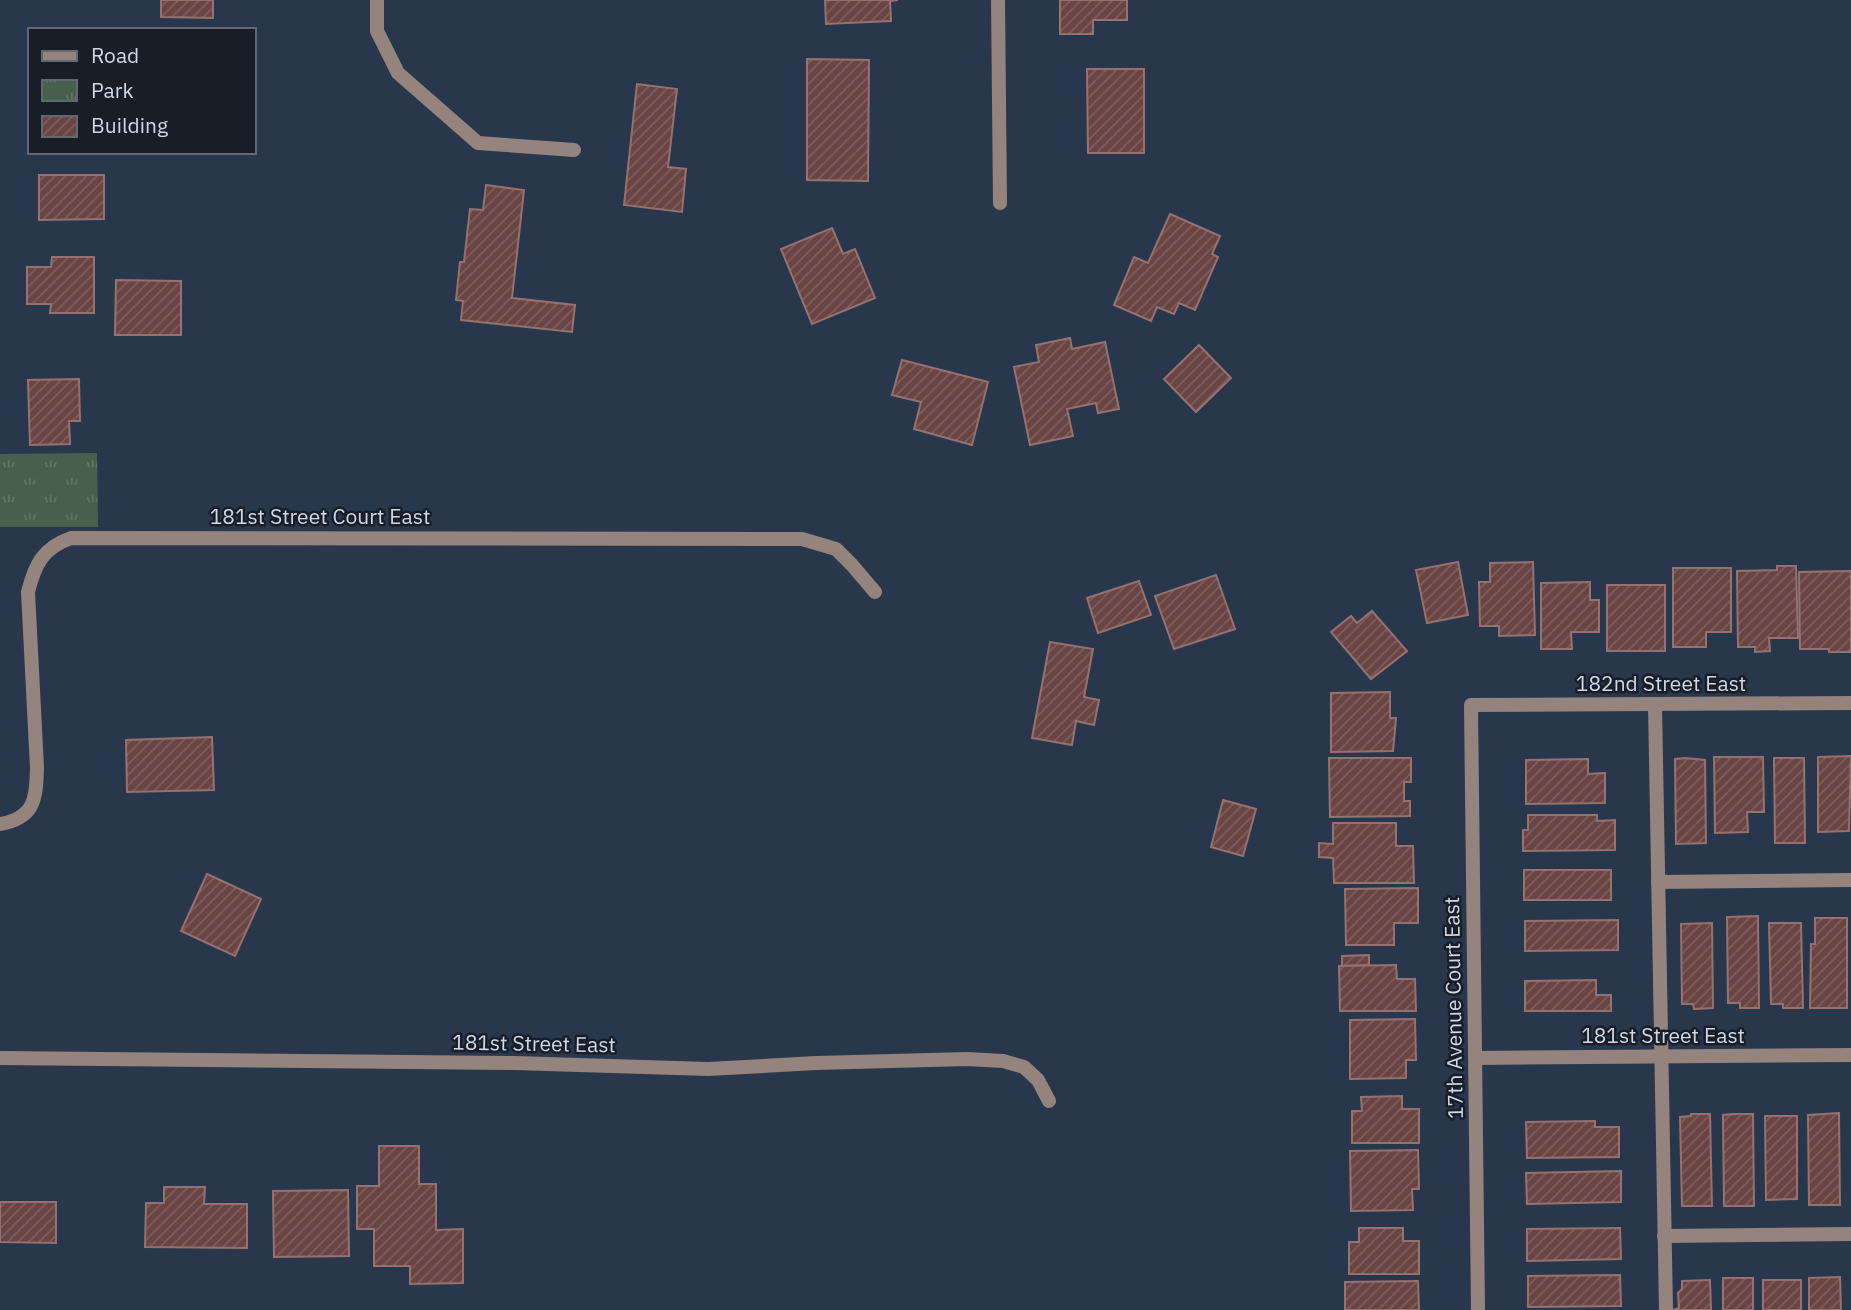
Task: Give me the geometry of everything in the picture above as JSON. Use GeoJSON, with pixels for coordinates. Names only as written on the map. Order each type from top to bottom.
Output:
{"type":"FeatureCollection","features":[{"type":"Feature","properties":{"kind":"street"},"geometry":{"type":"LineString","coordinates":[[377,0],[377,31],[398,73],[478,143],[574,150]]}},
{"type":"Feature","properties":{"kind":"street"},"geometry":{"type":"LineString","coordinates":[[998,0],[1000,203]]}},
{"type":"Feature","properties":{"kind":"street","name":"181st Street Court East"},"geometry":{"type":"LineString","coordinates":[[0,824],[13,822],[31,809],[36,796],[28,592],[33,570],[53,545],[71,538],[802,540],[836,549],[874,592]]}},
{"type":"Feature","properties":{"kind":"street","name":"182nd Street East"},"geometry":{"type":"LineString","coordinates":[[1471,705],[1851,702]]}},
{"type":"Feature","properties":{"kind":"street"},"geometry":{"type":"LineString","coordinates":[[1655,704],[1666,1310]]}},
{"type":"Feature","properties":{"kind":"street","name":"17th Avenue Court East"},"geometry":{"type":"LineString","coordinates":[[1471,705],[1478,1310]]}},
{"type":"Feature","properties":{"kind":"street"},"geometry":{"type":"LineString","coordinates":[[1658,882],[1851,880]]}},
{"type":"Feature","properties":{"kind":"street","name":"181st Street East"},"geometry":{"type":"LineString","coordinates":[[1475,1058],[1851,1055]]}},
{"type":"Feature","properties":{"kind":"street","name":"181st Street East"},"geometry":{"type":"LineString","coordinates":[[0,1058],[515,1063],[708,1069],[816,1063],[979,1060],[1003,1061],[1024,1067],[1038,1080],[1049,1101]]}},
{"type":"Feature","properties":{"kind":"street"},"geometry":{"type":"LineString","coordinates":[[1664,1236],[1851,1234]]}},
{"type":"Feature","properties":{"kind":"green space"},"geometry":{"type":"Polygon","coordinates":[[[97,453],[98,527],[0,527],[0,454],[97,453]]]}},
{"type":"Feature","properties":{"kind":"building"},"geometry":{"type":"Polygon","coordinates":[[[161,0],[213,0],[213,18],[161,17],[161,0]]]}},
{"type":"Feature","properties":{"kind":"building"},"geometry":{"type":"Polygon","coordinates":[[[825,0],[898,0],[890,1],[891,21],[826,24],[825,0]]]}},
{"type":"Feature","properties":{"kind":"building"},"geometry":{"type":"Polygon","coordinates":[[[1060,0],[1127,0],[1127,20],[1093,20],[1093,34],[1060,34],[1060,0]]]}},
{"type":"Feature","properties":{"kind":"building"},"geometry":{"type":"Polygon","coordinates":[[[807,59],[869,60],[868,181],[807,180],[807,59]]]}},
{"type":"Feature","properties":{"kind":"building"},"geometry":{"type":"Polygon","coordinates":[[[1087,69],[1144,69],[1144,153],[1088,153],[1087,69]]]}},
{"type":"Feature","properties":{"kind":"building"},"geometry":{"type":"Polygon","coordinates":[[[637,84],[677,89],[668,167],[686,169],[682,212],[624,205],[637,84]]]}},
{"type":"Feature","properties":{"kind":"building"},"geometry":{"type":"Polygon","coordinates":[[[39,175],[104,175],[104,219],[39,220],[39,175]]]}},
{"type":"Feature","properties":{"kind":"building"},"geometry":{"type":"Polygon","coordinates":[[[486,185],[524,190],[512,298],[575,305],[572,332],[461,320],[463,301],[456,300],[460,262],[464,262],[470,209],[483,210],[486,185]]]}},
{"type":"Feature","properties":{"kind":"building"},"geometry":{"type":"Polygon","coordinates":[[[1170,214],[1220,236],[1212,254],[1218,257],[1195,310],[1179,303],[1174,314],[1157,307],[1151,321],[1114,305],[1134,257],[1148,263],[1170,214]]]}},
{"type":"Feature","properties":{"kind":"building"},"geometry":{"type":"Polygon","coordinates":[[[832,228],[843,254],[855,249],[875,298],[812,324],[781,249],[832,228]]]}},
{"type":"Feature","properties":{"kind":"building"},"geometry":{"type":"Polygon","coordinates":[[[52,257],[94,257],[94,313],[50,313],[51,304],[27,304],[27,267],[51,267],[52,257]]]}},
{"type":"Feature","properties":{"kind":"building"},"geometry":{"type":"Polygon","coordinates":[[[116,280],[181,281],[181,335],[115,335],[116,280]]]}},
{"type":"Feature","properties":{"kind":"building"},"geometry":{"type":"Polygon","coordinates":[[[1070,338],[1072,349],[1105,342],[1119,409],[1098,413],[1096,403],[1067,409],[1073,436],[1030,445],[1014,367],[1039,362],[1036,345],[1070,338]]]}},
{"type":"Feature","properties":{"kind":"building"},"geometry":{"type":"Polygon","coordinates":[[[1199,345],[1231,378],[1196,412],[1164,379],[1199,345]]]}},
{"type":"Feature","properties":{"kind":"building"},"geometry":{"type":"Polygon","coordinates":[[[902,360],[988,382],[972,445],[914,429],[921,402],[892,395],[902,360]]]}},
{"type":"Feature","properties":{"kind":"building"},"geometry":{"type":"Polygon","coordinates":[[[79,379],[80,421],[69,421],[70,444],[30,445],[28,380],[79,379]]]}},
{"type":"Feature","properties":{"kind":"building"},"geometry":{"type":"Polygon","coordinates":[[[1458,562],[1468,615],[1427,623],[1416,570],[1458,562]]]}},
{"type":"Feature","properties":{"kind":"building"},"geometry":{"type":"Polygon","coordinates":[[[1533,562],[1535,635],[1499,636],[1499,626],[1480,626],[1479,582],[1490,582],[1490,563],[1533,562]]]}},
{"type":"Feature","properties":{"kind":"building"},"geometry":{"type":"Polygon","coordinates":[[[1777,566],[1796,566],[1798,638],[1769,638],[1770,651],[1755,652],[1755,647],[1738,647],[1737,571],[1777,570],[1777,566]]]}},
{"type":"Feature","properties":{"kind":"building"},"geometry":{"type":"Polygon","coordinates":[[[1673,568],[1731,568],[1731,632],[1706,632],[1706,647],[1673,647],[1673,568]]]}},
{"type":"Feature","properties":{"kind":"building"},"geometry":{"type":"Polygon","coordinates":[[[1851,571],[1851,652],[1800,649],[1799,572],[1851,571]]]}},
{"type":"Feature","properties":{"kind":"building"},"geometry":{"type":"Polygon","coordinates":[[[1216,575],[1235,629],[1174,649],[1155,596],[1216,575]]]}},
{"type":"Feature","properties":{"kind":"building"},"geometry":{"type":"Polygon","coordinates":[[[1139,581],[1151,615],[1098,633],[1087,598],[1139,581]]]}},
{"type":"Feature","properties":{"kind":"building"},"geometry":{"type":"Polygon","coordinates":[[[1590,582],[1590,600],[1599,600],[1599,632],[1571,632],[1572,649],[1541,649],[1541,583],[1590,582]]]}},
{"type":"Feature","properties":{"kind":"building"},"geometry":{"type":"Polygon","coordinates":[[[1607,585],[1665,585],[1665,651],[1607,651],[1607,585]]]}},
{"type":"Feature","properties":{"kind":"building"},"geometry":{"type":"Polygon","coordinates":[[[1372,611],[1407,651],[1371,679],[1331,632],[1351,616],[1357,623],[1372,611]]]}},
{"type":"Feature","properties":{"kind":"building"},"geometry":{"type":"Polygon","coordinates":[[[1050,642],[1093,649],[1084,697],[1099,700],[1094,725],[1076,721],[1072,745],[1032,738],[1050,642]]]}},
{"type":"Feature","properties":{"kind":"building"},"geometry":{"type":"Polygon","coordinates":[[[1390,692],[1390,718],[1396,718],[1393,751],[1331,752],[1331,693],[1390,692]]]}},
{"type":"Feature","properties":{"kind":"building"},"geometry":{"type":"Polygon","coordinates":[[[212,737],[214,790],[127,792],[126,740],[212,737]]]}},
{"type":"Feature","properties":{"kind":"building"},"geometry":{"type":"Polygon","coordinates":[[[1851,756],[1849,831],[1818,832],[1818,757],[1851,756]]]}},
{"type":"Feature","properties":{"kind":"building"},"geometry":{"type":"Polygon","coordinates":[[[1714,757],[1763,757],[1764,812],[1747,812],[1748,832],[1715,833],[1714,757]]]}},
{"type":"Feature","properties":{"kind":"building"},"geometry":{"type":"Polygon","coordinates":[[[1329,758],[1411,758],[1411,782],[1404,782],[1404,801],[1410,801],[1410,816],[1330,817],[1329,758]]]}},
{"type":"Feature","properties":{"kind":"building"},"geometry":{"type":"Polygon","coordinates":[[[1774,758],[1804,758],[1805,843],[1775,843],[1774,758]]]}},
{"type":"Feature","properties":{"kind":"building"},"geometry":{"type":"Polygon","coordinates":[[[1588,759],[1588,774],[1605,773],[1605,803],[1526,804],[1526,760],[1588,759]]]}},
{"type":"Feature","properties":{"kind":"building"},"geometry":{"type":"Polygon","coordinates":[[[1675,759],[1705,760],[1706,843],[1676,844],[1675,759]]]}},
{"type":"Feature","properties":{"kind":"building"},"geometry":{"type":"Polygon","coordinates":[[[1223,800],[1256,809],[1243,856],[1211,847],[1223,800]]]}},
{"type":"Feature","properties":{"kind":"building"},"geometry":{"type":"Polygon","coordinates":[[[1528,815],[1597,815],[1597,821],[1615,820],[1615,850],[1523,851],[1523,830],[1528,830],[1528,815]]]}},
{"type":"Feature","properties":{"kind":"building"},"geometry":{"type":"Polygon","coordinates":[[[1333,823],[1396,823],[1396,846],[1413,846],[1414,883],[1334,883],[1333,858],[1319,857],[1319,843],[1333,844],[1333,823]]]}},
{"type":"Feature","properties":{"kind":"building"},"geometry":{"type":"Polygon","coordinates":[[[1524,870],[1611,870],[1611,900],[1524,900],[1524,870]]]}},
{"type":"Feature","properties":{"kind":"building"},"geometry":{"type":"Polygon","coordinates":[[[207,874],[261,899],[235,956],[181,931],[207,874]]]}},
{"type":"Feature","properties":{"kind":"building"},"geometry":{"type":"Polygon","coordinates":[[[1418,888],[1418,923],[1394,923],[1394,945],[1346,945],[1345,889],[1418,888]]]}},
{"type":"Feature","properties":{"kind":"building"},"geometry":{"type":"Polygon","coordinates":[[[1758,916],[1759,1008],[1740,1008],[1740,1003],[1728,1003],[1727,917],[1758,916]]]}},
{"type":"Feature","properties":{"kind":"building"},"geometry":{"type":"Polygon","coordinates":[[[1815,918],[1847,918],[1847,1008],[1810,1008],[1811,944],[1815,944],[1815,918]]]}},
{"type":"Feature","properties":{"kind":"building"},"geometry":{"type":"Polygon","coordinates":[[[1618,920],[1618,950],[1525,951],[1525,921],[1618,920]]]}},
{"type":"Feature","properties":{"kind":"building"},"geometry":{"type":"Polygon","coordinates":[[[1712,923],[1713,1008],[1694,1009],[1693,1004],[1682,1004],[1681,924],[1712,923]]]}},
{"type":"Feature","properties":{"kind":"building"},"geometry":{"type":"Polygon","coordinates":[[[1769,923],[1801,923],[1803,1008],[1783,1008],[1783,1004],[1771,1004],[1769,923]]]}},
{"type":"Feature","properties":{"kind":"building"},"geometry":{"type":"Polygon","coordinates":[[[1369,955],[1369,965],[1342,966],[1342,956],[1369,955]]]}},
{"type":"Feature","properties":{"kind":"building"},"geometry":{"type":"Polygon","coordinates":[[[1396,965],[1397,979],[1415,979],[1416,1011],[1340,1011],[1339,966],[1396,965]]]}},
{"type":"Feature","properties":{"kind":"building"},"geometry":{"type":"Polygon","coordinates":[[[1596,980],[1596,995],[1611,995],[1611,1011],[1525,1011],[1525,981],[1596,980]]]}},
{"type":"Feature","properties":{"kind":"building"},"geometry":{"type":"Polygon","coordinates":[[[1415,1019],[1416,1060],[1406,1060],[1406,1078],[1350,1079],[1350,1020],[1415,1019]]]}},
{"type":"Feature","properties":{"kind":"building"},"geometry":{"type":"Polygon","coordinates":[[[1402,1096],[1402,1109],[1419,1109],[1419,1143],[1352,1143],[1352,1111],[1362,1111],[1361,1097],[1402,1096]]]}},
{"type":"Feature","properties":{"kind":"building"},"geometry":{"type":"Polygon","coordinates":[[[1839,1113],[1840,1205],[1809,1205],[1808,1115],[1839,1113]]]}},
{"type":"Feature","properties":{"kind":"building"},"geometry":{"type":"Polygon","coordinates":[[[1710,1114],[1712,1206],[1682,1206],[1680,1117],[1710,1114]]]}},
{"type":"Feature","properties":{"kind":"building"},"geometry":{"type":"Polygon","coordinates":[[[1753,1114],[1754,1206],[1724,1206],[1723,1115],[1753,1114]]]}},
{"type":"Feature","properties":{"kind":"building"},"geometry":{"type":"Polygon","coordinates":[[[1765,1116],[1797,1116],[1797,1199],[1766,1200],[1765,1116]]]}},
{"type":"Feature","properties":{"kind":"building"},"geometry":{"type":"Polygon","coordinates":[[[1595,1121],[1595,1127],[1619,1127],[1619,1157],[1527,1158],[1526,1122],[1595,1121]]]}},
{"type":"Feature","properties":{"kind":"building"},"geometry":{"type":"Polygon","coordinates":[[[379,1146],[419,1146],[419,1184],[436,1184],[436,1230],[463,1229],[463,1283],[410,1284],[410,1266],[374,1266],[374,1229],[357,1229],[357,1186],[379,1186],[379,1146]]]}},
{"type":"Feature","properties":{"kind":"building"},"geometry":{"type":"Polygon","coordinates":[[[1418,1150],[1419,1189],[1412,1189],[1413,1210],[1351,1211],[1350,1151],[1418,1150]]]}},
{"type":"Feature","properties":{"kind":"building"},"geometry":{"type":"Polygon","coordinates":[[[1621,1171],[1621,1202],[1527,1204],[1526,1173],[1621,1171]]]}},
{"type":"Feature","properties":{"kind":"building"},"geometry":{"type":"Polygon","coordinates":[[[164,1187],[205,1187],[204,1204],[247,1204],[247,1248],[145,1247],[146,1203],[164,1203],[164,1187]]]}},
{"type":"Feature","properties":{"kind":"building"},"geometry":{"type":"Polygon","coordinates":[[[348,1190],[349,1256],[274,1257],[273,1191],[348,1190]]]}},
{"type":"Feature","properties":{"kind":"building"},"geometry":{"type":"Polygon","coordinates":[[[0,1202],[56,1202],[56,1243],[0,1242],[0,1202]]]}},
{"type":"Feature","properties":{"kind":"building"},"geometry":{"type":"Polygon","coordinates":[[[1359,1228],[1403,1228],[1403,1241],[1419,1241],[1419,1274],[1349,1274],[1349,1242],[1359,1242],[1359,1228]]]}},
{"type":"Feature","properties":{"kind":"building"},"geometry":{"type":"Polygon","coordinates":[[[1620,1228],[1621,1259],[1527,1261],[1527,1229],[1620,1228]]]}},
{"type":"Feature","properties":{"kind":"building"},"geometry":{"type":"Polygon","coordinates":[[[1620,1275],[1621,1306],[1528,1307],[1528,1276],[1620,1275]]]}},
{"type":"Feature","properties":{"kind":"building"},"geometry":{"type":"Polygon","coordinates":[[[1840,1277],[1841,1310],[1809,1310],[1809,1278],[1840,1277]]]}},
{"type":"Feature","properties":{"kind":"building"},"geometry":{"type":"Polygon","coordinates":[[[1723,1278],[1753,1278],[1753,1310],[1723,1310],[1723,1278]]]}},
{"type":"Feature","properties":{"kind":"building"},"geometry":{"type":"Polygon","coordinates":[[[1710,1280],[1711,1310],[1673,1310],[1679,1308],[1678,1293],[1682,1289],[1682,1281],[1710,1280]]]}},
{"type":"Feature","properties":{"kind":"building"},"geometry":{"type":"Polygon","coordinates":[[[1763,1280],[1801,1280],[1801,1310],[1763,1310],[1763,1280]]]}},
{"type":"Feature","properties":{"kind":"building"},"geometry":{"type":"Polygon","coordinates":[[[1418,1281],[1419,1310],[1345,1310],[1345,1282],[1418,1281]]]}}]}
